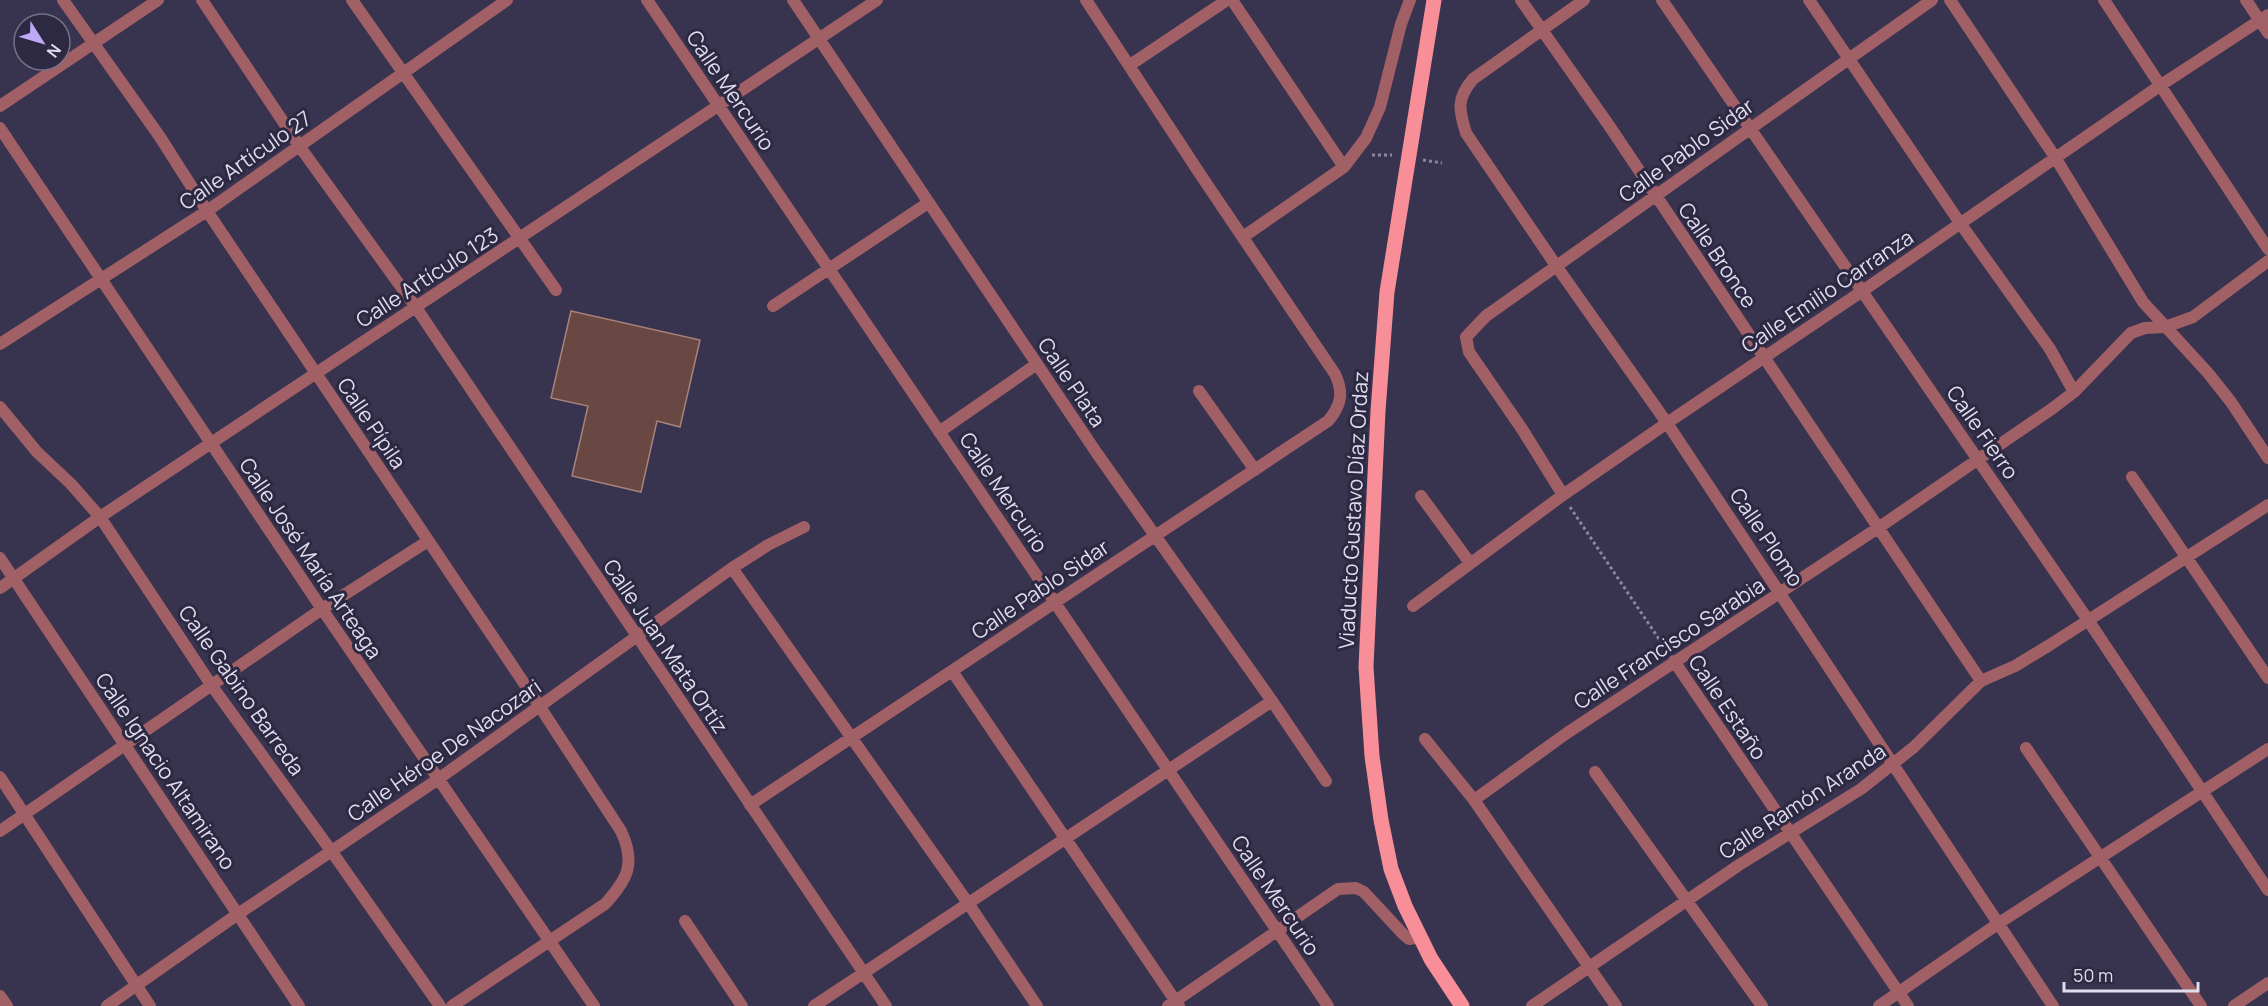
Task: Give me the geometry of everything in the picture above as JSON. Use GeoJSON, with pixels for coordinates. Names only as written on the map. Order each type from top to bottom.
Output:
{"type":"FeatureCollection","features":[{"type":"Feature","properties":{"kind":"main road","name":"Viaducto Gustavo Díaz Ordaz"},"geometry":{"type":"LineString","coordinates":[[1434,0],[1387,292],[1378,411],[1366,667],[1372,756],[1381,820],[1391,868],[1405,906],[1431,959],[1462,1006]]}},
{"type":"Feature","properties":{"kind":"street","name":"Calle Pípila"},"geometry":{"type":"LineString","coordinates":[[63,0],[160,137],[621,831],[628,847],[629,863],[627,876],[619,889],[605,904],[549,940]]}},
{"type":"Feature","properties":{"kind":"street"},"geometry":{"type":"LineString","coordinates":[[0,106],[159,0]]}},
{"type":"Feature","properties":{"kind":"street","name":"Calle Juan Mata Ortíz"},"geometry":{"type":"LineString","coordinates":[[202,0],[300,147],[415,306],[886,1006]]}},
{"type":"Feature","properties":{"kind":"street"},"geometry":{"type":"LineString","coordinates":[[352,0],[556,290]]}},
{"type":"Feature","properties":{"kind":"street","name":"Calle Mercurio"},"geometry":{"type":"LineString","coordinates":[[647,0],[1328,1006]]}},
{"type":"Feature","properties":{"kind":"street","name":"Calle Plata"},"geometry":{"type":"LineString","coordinates":[[793,0],[1154,537],[1272,701],[1326,781]]}},
{"type":"Feature","properties":{"kind":"street","name":"Calle Artículo 123"},"geometry":{"type":"LineString","coordinates":[[0,588],[100,517],[877,0]]}},
{"type":"Feature","properties":{"kind":"street"},"geometry":{"type":"LineString","coordinates":[[1086,0],[1243,237],[1344,167],[1366,138],[1380,108],[1401,24],[1410,0]]}},
{"type":"Feature","properties":{"kind":"street"},"geometry":{"type":"LineString","coordinates":[[1130,64],[1227,0]]}},
{"type":"Feature","properties":{"kind":"street"},"geometry":{"type":"LineString","coordinates":[[1232,0],[1344,167]]}},
{"type":"Feature","properties":{"kind":"street","name":"Calle Bronce"},"geometry":{"type":"LineString","coordinates":[[1521,0],[1981,681]]}},
{"type":"Feature","properties":{"kind":"street"},"geometry":{"type":"LineString","coordinates":[[1542,30],[1584,0]]}},
{"type":"Feature","properties":{"kind":"street","name":"Calle Fierro"},"geometry":{"type":"LineString","coordinates":[[1662,0],[2088,620],[2268,890]]}},
{"type":"Feature","properties":{"kind":"street"},"geometry":{"type":"LineString","coordinates":[[1809,0],[1960,223],[2050,350],[2074,392]]}},
{"type":"Feature","properties":{"kind":"street","name":"Calle Pablo Sidar"},"geometry":{"type":"LineString","coordinates":[[1563,495],[1522,429],[1469,352],[1466,337],[1473,327],[1932,0]]}},
{"type":"Feature","properties":{"kind":"street"},"geometry":{"type":"LineString","coordinates":[[1950,0],[2055,157],[2143,302],[2186,348],[2231,402],[2268,458]]}},
{"type":"Feature","properties":{"kind":"street"},"geometry":{"type":"LineString","coordinates":[[2104,0],[2268,249]]}},
{"type":"Feature","properties":{"kind":"street"},"geometry":{"type":"LineString","coordinates":[[2246,0],[2264,18],[2268,33]]}},
{"type":"Feature","properties":{"kind":"street","name":"Calle Artículo 27"},"geometry":{"type":"LineString","coordinates":[[0,344],[207,211],[504,1]]}},
{"type":"Feature","properties":{"kind":"street","name":"Calle Emilio Carranza"},"geometry":{"type":"LineString","coordinates":[[1413,606],[1563,495],[1667,423],[1862,292],[2055,157],[2264,18]]}},
{"type":"Feature","properties":{"kind":"street","name":"Calle Plomo"},"geometry":{"type":"LineString","coordinates":[[1542,30],[1473,79],[1465,89],[1459,111],[1466,133],[1667,423],[2053,1006]]}},
{"type":"Feature","properties":{"kind":"street","name":"Calle José María Arteaga"},"geometry":{"type":"LineString","coordinates":[[0,128],[437,780],[594,1006]]}},
{"type":"Feature","properties":{"kind":"street"},"geometry":{"type":"LineString","coordinates":[[773,306],[928,202]]}},
{"type":"Feature","properties":{"kind":"street","name":"Calle Pablo Sidar"},"geometry":{"type":"LineString","coordinates":[[750,805],[1255,470],[1328,421],[1336,412],[1341,397],[1340,385],[1335,374],[1243,237]]}},
{"type":"Feature","properties":{"kind":"street","name":"Calle Francisco Sarabia"},"geometry":{"type":"LineString","coordinates":[[1474,800],[1567,733],[1878,528],[2074,392],[2131,333],[2145,328],[2165,327],[2193,317],[2268,261]]}},
{"type":"Feature","properties":{"kind":"street"},"geometry":{"type":"LineString","coordinates":[[939,432],[1037,364]]}},
{"type":"Feature","properties":{"kind":"street"},"geometry":{"type":"LineString","coordinates":[[1199,391],[1255,470]]}},
{"type":"Feature","properties":{"kind":"street","name":"Calle Gabino Barreda"},"geometry":{"type":"LineString","coordinates":[[0,407],[37,452],[78,491],[100,517],[212,686],[440,1006]]}},
{"type":"Feature","properties":{"kind":"street"},"geometry":{"type":"LineString","coordinates":[[2132,477],[2268,678]]}},
{"type":"Feature","properties":{"kind":"street"},"geometry":{"type":"LineString","coordinates":[[1421,496],[1470,563]]}},
{"type":"Feature","properties":{"kind":"street","name":"Calle Ramón Aranda"},"geometry":{"type":"LineString","coordinates":[[1532,1006],[1687,900],[1861,789],[1894,765],[1935,728],[1981,681],[2015,666],[2268,505]]}},
{"type":"Feature","properties":{"kind":"street","name":"Calle Héroe De Nacozari"},"geometry":{"type":"LineString","coordinates":[[107,1006],[238,914],[437,780],[732,568],[804,527]]}},
{"type":"Feature","properties":{"kind":"street"},"geometry":{"type":"LineString","coordinates":[[0,831],[322,609],[428,541]]}},
{"type":"Feature","properties":{"kind":"street","name":"Calle Ignacio Altamirano"},"geometry":{"type":"LineString","coordinates":[[0,558],[299,1006]]}},
{"type":"Feature","properties":{"kind":"street"},"geometry":{"type":"LineString","coordinates":[[732,568],[968,903],[1037,1006]]}},
{"type":"Feature","properties":{"kind":"street","name":"Calle Estaño"},"geometry":{"type":"LineString","coordinates":[[1674,661],[1908,1006]]}},
{"type":"Feature","properties":{"kind":"street"},"geometry":{"type":"LineString","coordinates":[[952,671],[1066,838],[1174,1004],[1338,889],[1356,888],[1364,892],[1409,939],[1420,937]]}},
{"type":"Feature","properties":{"kind":"street"},"geometry":{"type":"LineString","coordinates":[[814,1006],[1272,701]]}},
{"type":"Feature","properties":{"kind":"street"},"geometry":{"type":"LineString","coordinates":[[1425,739],[1474,800],[1616,1006]]}},
{"type":"Feature","properties":{"kind":"street"},"geometry":{"type":"LineString","coordinates":[[2026,748],[2201,1006]]}},
{"type":"Feature","properties":{"kind":"street"},"geometry":{"type":"LineString","coordinates":[[1879,1006],[1999,923],[2268,749]]}},
{"type":"Feature","properties":{"kind":"street"},"geometry":{"type":"LineString","coordinates":[[1595,772],[1762,1006]]}},
{"type":"Feature","properties":{"kind":"street"},"geometry":{"type":"LineString","coordinates":[[0,777],[150,1006]]}},
{"type":"Feature","properties":{"kind":"street"},"geometry":{"type":"LineString","coordinates":[[685,921],[742,1006]]}},
{"type":"Feature","properties":{"kind":"street"},"geometry":{"type":"LineString","coordinates":[[452,1006],[549,940]]}},
{"type":"Feature","properties":{"kind":"street"},"geometry":{"type":"LineString","coordinates":[[2234,1006],[2268,983]]}},
{"type":"Feature","properties":{"kind":"street"},"geometry":{"type":"LineString","coordinates":[[0,996],[7,1006]]}},
{"type":"Feature","properties":{"kind":"path"},"geometry":{"type":"LineString","coordinates":[[1435,162],[1442,163]]}},
{"type":"Feature","properties":{"kind":"path","name":"Calle Estaño"},"geometry":{"type":"LineString","coordinates":[[1563,495],[1674,661]]}},
{"type":"Feature","properties":{"kind":"building"},"geometry":{"type":"Polygon","coordinates":[[[571,311],[700,340],[680,427],[657,421],[641,492],[572,476],[588,406],[551,398],[571,311]]]}}]}
